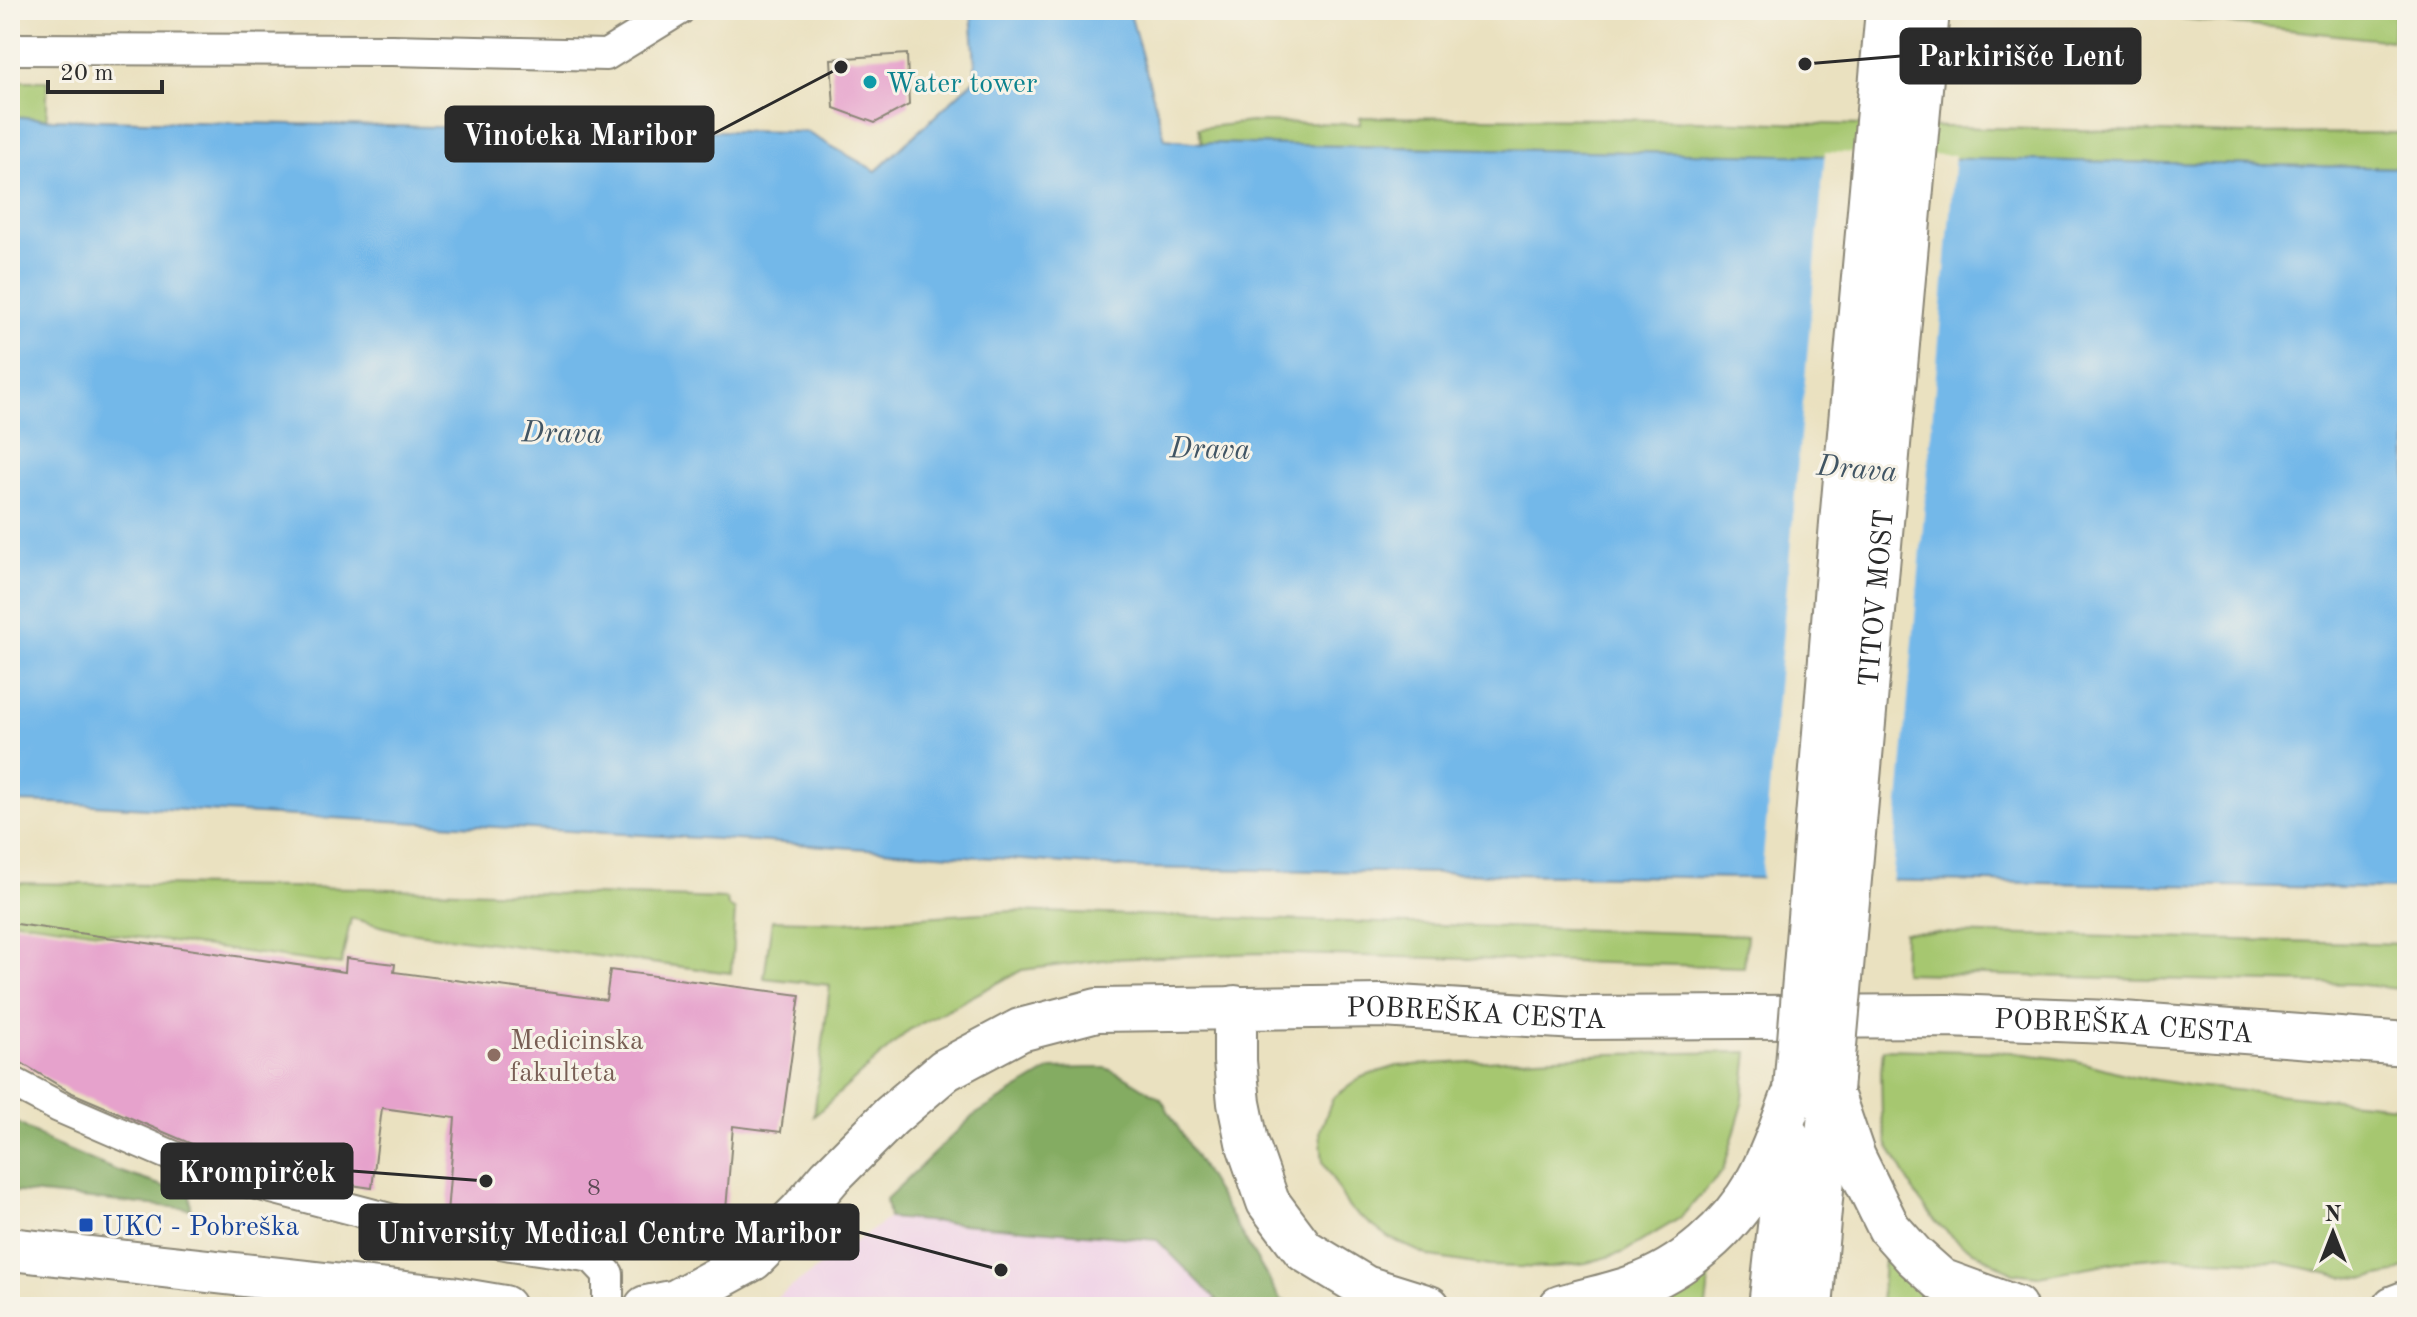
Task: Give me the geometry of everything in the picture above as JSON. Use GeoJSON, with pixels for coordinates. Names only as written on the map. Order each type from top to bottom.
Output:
{"type":"FeatureCollection","features":[{"type":"Feature","properties":{"kind":"main road","name":"TITOV MOST"},"geometry":{"type":"LineString","coordinates":[[1813,1090],[1840,539],[1887,10]]}},
{"type":"Feature","properties":{"kind":"main road","name":"TITOV MOST"},"geometry":{"type":"LineString","coordinates":[[1813,1090],[1928,10]]}},
{"type":"Feature","properties":{"kind":"main road","name":"POBREŠKA CESTA"},"geometry":{"type":"LineString","coordinates":[[646,1307],[676,1301],[753,1259],[900,1108],[945,1070],[1020,1030],[1097,1010],[1382,1006],[1577,1018],[1963,1017],[2109,1022],[2407,1044]]}},
{"type":"Feature","properties":{"kind":"main road"},"geometry":{"type":"LineString","coordinates":[[1235,1007],[1239,1103],[1247,1142],[1268,1202],[1304,1250],[1365,1287],[1429,1307]]}},
{"type":"Feature","properties":{"kind":"main road"},"geometry":{"type":"LineString","coordinates":[[1560,1307],[1633,1287],[1668,1270],[1710,1240],[1738,1211],[1813,1090]]}},
{"type":"Feature","properties":{"kind":"main road"},"geometry":{"type":"LineString","coordinates":[[1770,1307],[1813,1090]]}},
{"type":"Feature","properties":{"kind":"main road"},"geometry":{"type":"LineString","coordinates":[[1811,1307],[1813,1090]]}},
{"type":"Feature","properties":{"kind":"main road"},"geometry":{"type":"LineString","coordinates":[[1813,1090],[1854,1157],[1889,1228],[1914,1256],[1941,1280],[2015,1307]]}},
{"type":"Feature","properties":{"kind":"main road"},"geometry":{"type":"LineString","coordinates":[[10,1249],[451,1298],[504,1307]]}},
{"type":"Feature","properties":{"kind":"main road"},"geometry":{"type":"LineString","coordinates":[[2394,1307],[2407,1302]]}},
{"type":"Feature","properties":{"kind":"street"},"geometry":{"type":"LineString","coordinates":[[10,49],[392,50],[606,55],[679,10]]}},
{"type":"Feature","properties":{"kind":"street"},"geometry":{"type":"LineString","coordinates":[[10,1081],[59,1107],[207,1171],[420,1227],[592,1257],[608,1274],[608,1307]]}},
{"type":"Feature","properties":{"kind":"shaded area"},"geometry":{"type":"Polygon","coordinates":[[[889,1218],[1157,1240],[1217,1301],[1203,1307],[772,1307],[773,1300],[889,1218]]]}},
{"type":"Feature","properties":{"kind":"green space"},"geometry":{"type":"Polygon","coordinates":[[[2105,10],[2396,10],[2392,41],[2105,10]]]}},
{"type":"Feature","properties":{"kind":"green space"},"geometry":{"type":"Polygon","coordinates":[[[10,81],[47,81],[47,119],[10,116],[10,81]]]}},
{"type":"Feature","properties":{"kind":"green space"},"geometry":{"type":"Polygon","coordinates":[[[1360,117],[1614,119],[2241,134],[2407,133],[2407,168],[1202,143],[1198,128],[1251,122],[1360,124],[1360,117]]]}},
{"type":"Feature","properties":{"kind":"green space"},"geometry":{"type":"Polygon","coordinates":[[[10,883],[361,888],[727,899],[728,906],[735,911],[731,973],[399,931],[351,918],[341,965],[10,920],[10,883]]]}},
{"type":"Feature","properties":{"kind":"green space"},"geometry":{"type":"Polygon","coordinates":[[[1013,911],[1747,935],[1744,967],[1259,953],[1111,959],[1022,970],[909,1030],[814,1116],[830,985],[764,978],[772,920],[845,922],[1013,911]]]}},
{"type":"Feature","properties":{"kind":"green space"},"geometry":{"type":"Polygon","coordinates":[[[1904,932],[2407,944],[2407,990],[2353,984],[1903,973],[1904,932]]]}},
{"type":"Feature","properties":{"kind":"green space"},"geometry":{"type":"Polygon","coordinates":[[[1883,1049],[2011,1052],[2077,1061],[2132,1076],[2193,1086],[2407,1107],[2407,1265],[2394,1273],[2368,1278],[2343,1277],[2278,1262],[2166,1257],[2129,1260],[2038,1276],[2013,1273],[1962,1245],[1936,1222],[1918,1198],[1887,1143],[1882,1119],[1883,1049]]]}},
{"type":"Feature","properties":{"kind":"green space"},"geometry":{"type":"Polygon","coordinates":[[[1748,1052],[1742,1107],[1723,1171],[1680,1218],[1622,1253],[1586,1263],[1548,1268],[1489,1266],[1431,1257],[1389,1238],[1349,1208],[1323,1162],[1320,1131],[1333,1098],[1362,1077],[1397,1066],[1610,1054],[1748,1052]]]}},
{"type":"Feature","properties":{"kind":"green space"},"geometry":{"type":"Polygon","coordinates":[[[1106,1068],[1161,1099],[1281,1300],[1298,1307],[1203,1307],[1217,1300],[1157,1240],[889,1218],[886,1199],[973,1116],[1051,1069],[1106,1068]]]}},
{"type":"Feature","properties":{"kind":"green space"},"geometry":{"type":"Polygon","coordinates":[[[10,1118],[51,1143],[115,1170],[190,1195],[191,1209],[10,1191],[10,1118]]]}},
{"type":"Feature","properties":{"kind":"green space"},"geometry":{"type":"Polygon","coordinates":[[[1884,1259],[1917,1286],[1954,1307],[1881,1307],[1884,1259]]]}},
{"type":"Feature","properties":{"kind":"green space"},"geometry":{"type":"Polygon","coordinates":[[[1711,1264],[1706,1307],[1635,1307],[1677,1290],[1711,1264]]]}},
{"type":"Feature","properties":{"kind":"water","name":"Drava"},"geometry":{"type":"Polygon","coordinates":[[[971,10],[1129,10],[1165,139],[1202,143],[2407,168],[2407,889],[1135,868],[754,841],[10,802],[10,116],[530,129],[806,132],[876,171],[976,78],[971,10]]]}},
{"type":"Feature","properties":{"kind":"pier"},"geometry":{"type":"Polygon","coordinates":[[[1825,152],[1955,155],[1892,884],[1761,882],[1825,152]]]}},
{"type":"Feature","properties":{"kind":"building","name":"Water tower"},"geometry":{"type":"Polygon","coordinates":[[[907,54],[909,105],[875,123],[834,108],[831,59],[907,54]]]}},
{"type":"Feature","properties":{"kind":"building","name":"Medicinska fakulteta"},"geometry":{"type":"Polygon","coordinates":[[[10,923],[345,972],[346,958],[395,964],[394,972],[606,1000],[610,970],[800,995],[781,1132],[733,1126],[724,1234],[447,1213],[455,1118],[382,1108],[372,1188],[318,1180],[215,1154],[70,1092],[10,1056],[10,923]]]}},
{"type":"Feature","properties":{"kind":"place","name":"Parkirišče Lent"},"geometry":{"type":"Point","coordinates":[1805,64]}},
{"type":"Feature","properties":{"kind":"place","name":"Vinoteka Maribor"},"geometry":{"type":"Point","coordinates":[841,67]}},
{"type":"Feature","properties":{"kind":"place","name":"Water tower"},"geometry":{"type":"Point","coordinates":[870,82]}},
{"type":"Feature","properties":{"kind":"place","name":"Medicinska fakulteta"},"geometry":{"type":"Point","coordinates":[494,1055]}},
{"type":"Feature","properties":{"kind":"place","name":"Krompirček"},"geometry":{"type":"Point","coordinates":[486,1181]}},
{"type":"Feature","properties":{"kind":"place","name":"UKC - Pobreška"},"geometry":{"type":"Point","coordinates":[86,1225]}},
{"type":"Feature","properties":{"kind":"place","name":"University Medical Centre Maribor"},"geometry":{"type":"Point","coordinates":[1001,1270]}}]}
